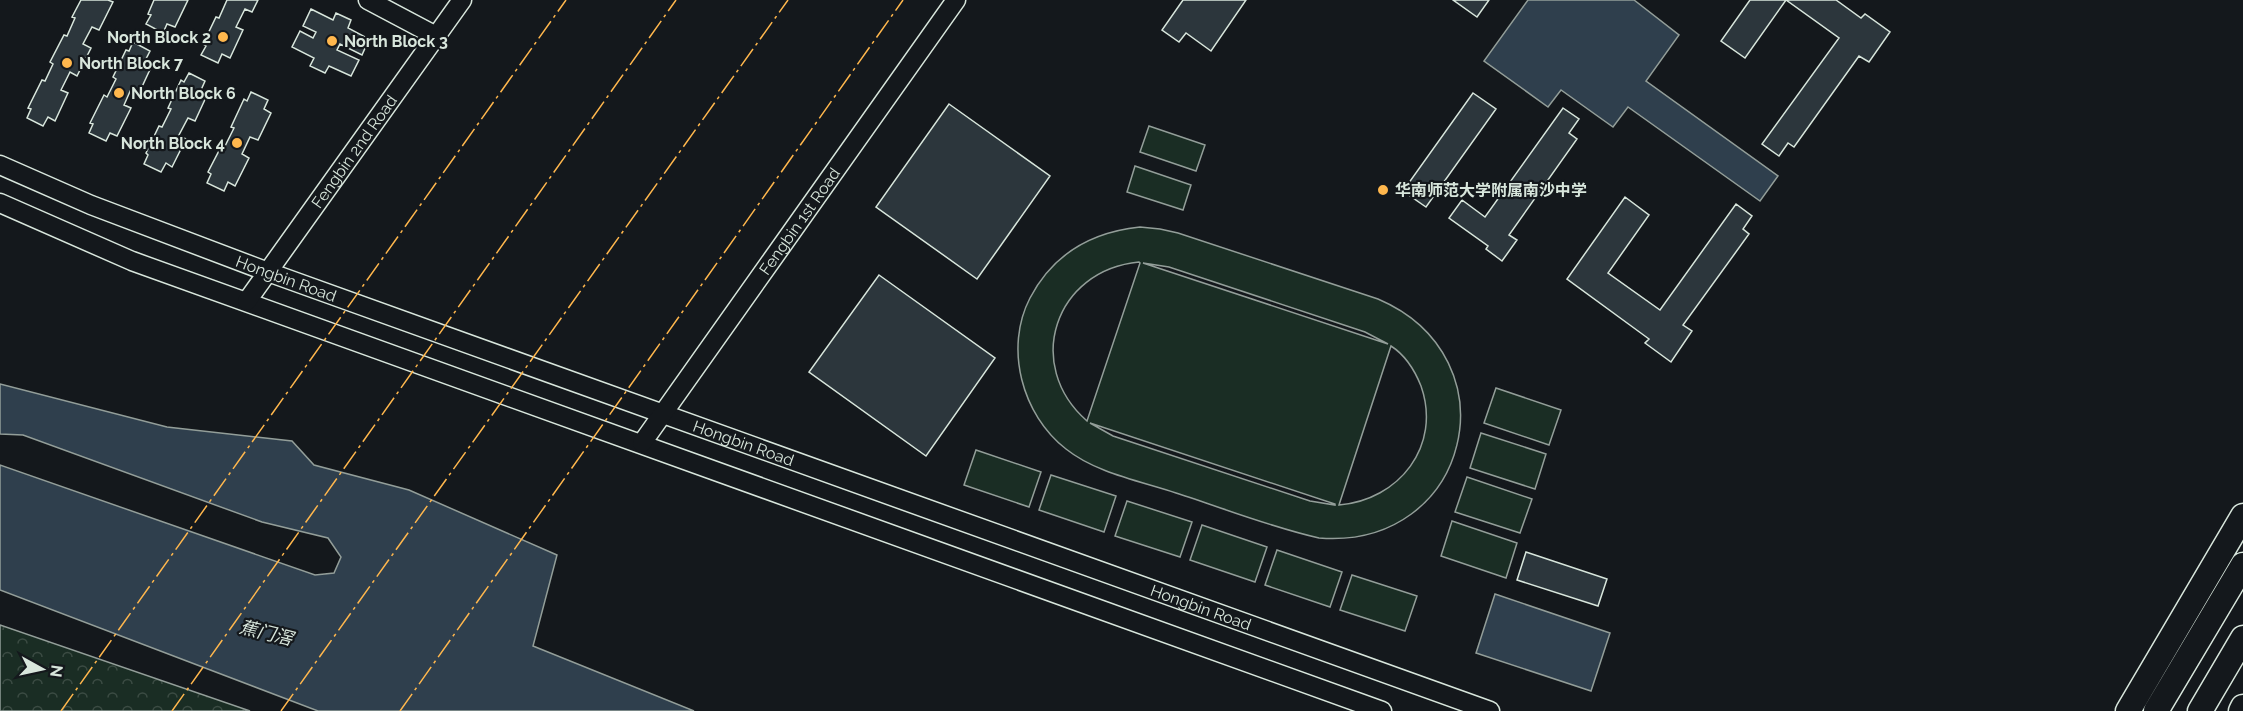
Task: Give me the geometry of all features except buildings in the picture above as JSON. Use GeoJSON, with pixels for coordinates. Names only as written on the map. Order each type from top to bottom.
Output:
{"type":"FeatureCollection","features":[{"type":"Feature","properties":{"kind":"main road"},"geometry":{"type":"LineString","coordinates":[[2128,711],[2243,516]]}},
{"type":"Feature","properties":{"kind":"main road"},"geometry":{"type":"LineString","coordinates":[[2156,711],[2243,565]]}},
{"type":"Feature","properties":{"kind":"main road"},"geometry":{"type":"LineString","coordinates":[[2200,711],[2243,638]]}},
{"type":"Feature","properties":{"kind":"street"},"geometry":{"type":"LineString","coordinates":[[368,0],[436,36]]}},
{"type":"Feature","properties":{"kind":"street","name":"Fengbin 2nd Road"},"geometry":{"type":"LineString","coordinates":[[247,301],[462,0]]}},
{"type":"Feature","properties":{"kind":"street","name":"Fengbin 1st Road"},"geometry":{"type":"LineString","coordinates":[[642,444],[956,0]]}},
{"type":"Feature","properties":{"kind":"street","name":"Hongbin Road"},"geometry":{"type":"LineString","coordinates":[[0,165],[91,205],[268,272],[1490,711]]}},
{"type":"Feature","properties":{"kind":"street"},"geometry":{"type":"LineString","coordinates":[[0,203],[132,261],[1382,711]]}},
{"type":"Feature","properties":{"kind":"green space"},"geometry":{"type":"Polygon","coordinates":[[[1149,126],[1205,145],[1196,171],[1140,152],[1149,126]]]}},
{"type":"Feature","properties":{"kind":"green space"},"geometry":{"type":"Polygon","coordinates":[[[1135,166],[1191,185],[1183,210],[1127,192],[1135,166]]]}},
{"type":"Feature","properties":{"kind":"green space"},"geometry":{"type":"Polygon","coordinates":[[[1140,227],[1178,233],[1378,299],[1421,327],[1448,363],[1460,404],[1457,445],[1440,483],[1411,514],[1371,534],[1319,538],[1119,476],[1091,464],[1066,449],[1038,418],[1028,399],[1018,359],[1018,338],[1022,317],[1039,283],[1062,258],[1090,240],[1140,227]],[[1140,263],[1110,269],[1086,282],[1069,301],[1057,324],[1053,348],[1056,374],[1067,398],[1087,421],[1140,263]],[[1143,263],[1388,344],[1365,332],[1169,267],[1143,263]],[[1391,346],[1339,505],[1361,501],[1380,493],[1397,481],[1410,466],[1420,449],[1425,429],[1426,408],[1421,386],[1409,364],[1391,346]],[[1090,423],[1113,436],[1310,501],[1335,505],[1090,423]]]}},
{"type":"Feature","properties":{"kind":"green space"},"geometry":{"type":"Polygon","coordinates":[[[1496,388],[1561,410],[1549,445],[1484,423],[1496,388]]]}},
{"type":"Feature","properties":{"kind":"green space"},"geometry":{"type":"Polygon","coordinates":[[[1481,433],[1546,454],[1535,489],[1470,468],[1481,433]]]}},
{"type":"Feature","properties":{"kind":"green space"},"geometry":{"type":"Polygon","coordinates":[[[976,450],[1041,472],[1029,507],[964,485],[976,450]]]}},
{"type":"Feature","properties":{"kind":"green space"},"geometry":{"type":"Polygon","coordinates":[[[1051,475],[1116,496],[1104,532],[1039,510],[1051,475]]]}},
{"type":"Feature","properties":{"kind":"green space"},"geometry":{"type":"Polygon","coordinates":[[[1467,477],[1532,499],[1520,533],[1455,512],[1467,477]]]}},
{"type":"Feature","properties":{"kind":"green space"},"geometry":{"type":"Polygon","coordinates":[[[1127,501],[1192,522],[1180,557],[1115,536],[1127,501]]]}},
{"type":"Feature","properties":{"kind":"green space"},"geometry":{"type":"Polygon","coordinates":[[[1452,521],[1517,543],[1506,578],[1441,556],[1452,521]]]}},
{"type":"Feature","properties":{"kind":"green space"},"geometry":{"type":"Polygon","coordinates":[[[1202,525],[1267,547],[1255,582],[1190,560],[1202,525]]]}},
{"type":"Feature","properties":{"kind":"green space"},"geometry":{"type":"Polygon","coordinates":[[[1277,550],[1342,572],[1330,607],[1265,585],[1277,550]]]}},
{"type":"Feature","properties":{"kind":"green space"},"geometry":{"type":"Polygon","coordinates":[[[1352,575],[1417,596],[1405,631],[1340,610],[1352,575]]]}},
{"type":"Feature","properties":{"kind":"green space"},"geometry":{"type":"Polygon","coordinates":[[[0,625],[250,711],[0,711],[0,625]]]}},
{"type":"Feature","properties":{"kind":"water"},"geometry":{"type":"Polygon","coordinates":[[[1528,0],[1634,0],[1679,35],[1646,81],[1778,176],[1760,201],[1628,107],[1613,127],[1561,90],[1548,107],[1484,61],[1528,0]]]}},
{"type":"Feature","properties":{"kind":"water","name":"蕉门滘"},"geometry":{"type":"Polygon","coordinates":[[[0,384],[167,427],[292,441],[314,465],[409,490],[557,555],[533,646],[694,711],[318,711],[0,590],[0,465],[315,575],[334,573],[341,557],[328,538],[262,522],[23,435],[0,434],[0,384]]]}},
{"type":"Feature","properties":{"kind":"water"},"geometry":{"type":"Polygon","coordinates":[[[1495,594],[1610,633],[1591,691],[1476,653],[1495,594]]]}},
{"type":"Feature","properties":{"kind":"power"},"geometry":{"type":"LineString","coordinates":[[61,711],[566,0]]}},
{"type":"Feature","properties":{"kind":"power"},"geometry":{"type":"LineString","coordinates":[[172,711],[676,0]]}},
{"type":"Feature","properties":{"kind":"power"},"geometry":{"type":"LineString","coordinates":[[281,711],[788,0]]}},
{"type":"Feature","properties":{"kind":"power"},"geometry":{"type":"LineString","coordinates":[[400,711],[903,0]]}},
{"type":"Feature","properties":{"kind":"place","name":"North Block 2"},"geometry":{"type":"Point","coordinates":[223,37]}},
{"type":"Feature","properties":{"kind":"place","name":"North Block 3"},"geometry":{"type":"Point","coordinates":[332,41]}},
{"type":"Feature","properties":{"kind":"place","name":"North Block 7"},"geometry":{"type":"Point","coordinates":[67,63]}},
{"type":"Feature","properties":{"kind":"place","name":"North Block 6"},"geometry":{"type":"Point","coordinates":[119,93]}},
{"type":"Feature","properties":{"kind":"place","name":"North Block 4"},"geometry":{"type":"Point","coordinates":[237,143]}},
{"type":"Feature","properties":{"kind":"place","name":"华南师范大学附属南沙中学"},"geometry":{"type":"Point","coordinates":[1383,190]}}]}
